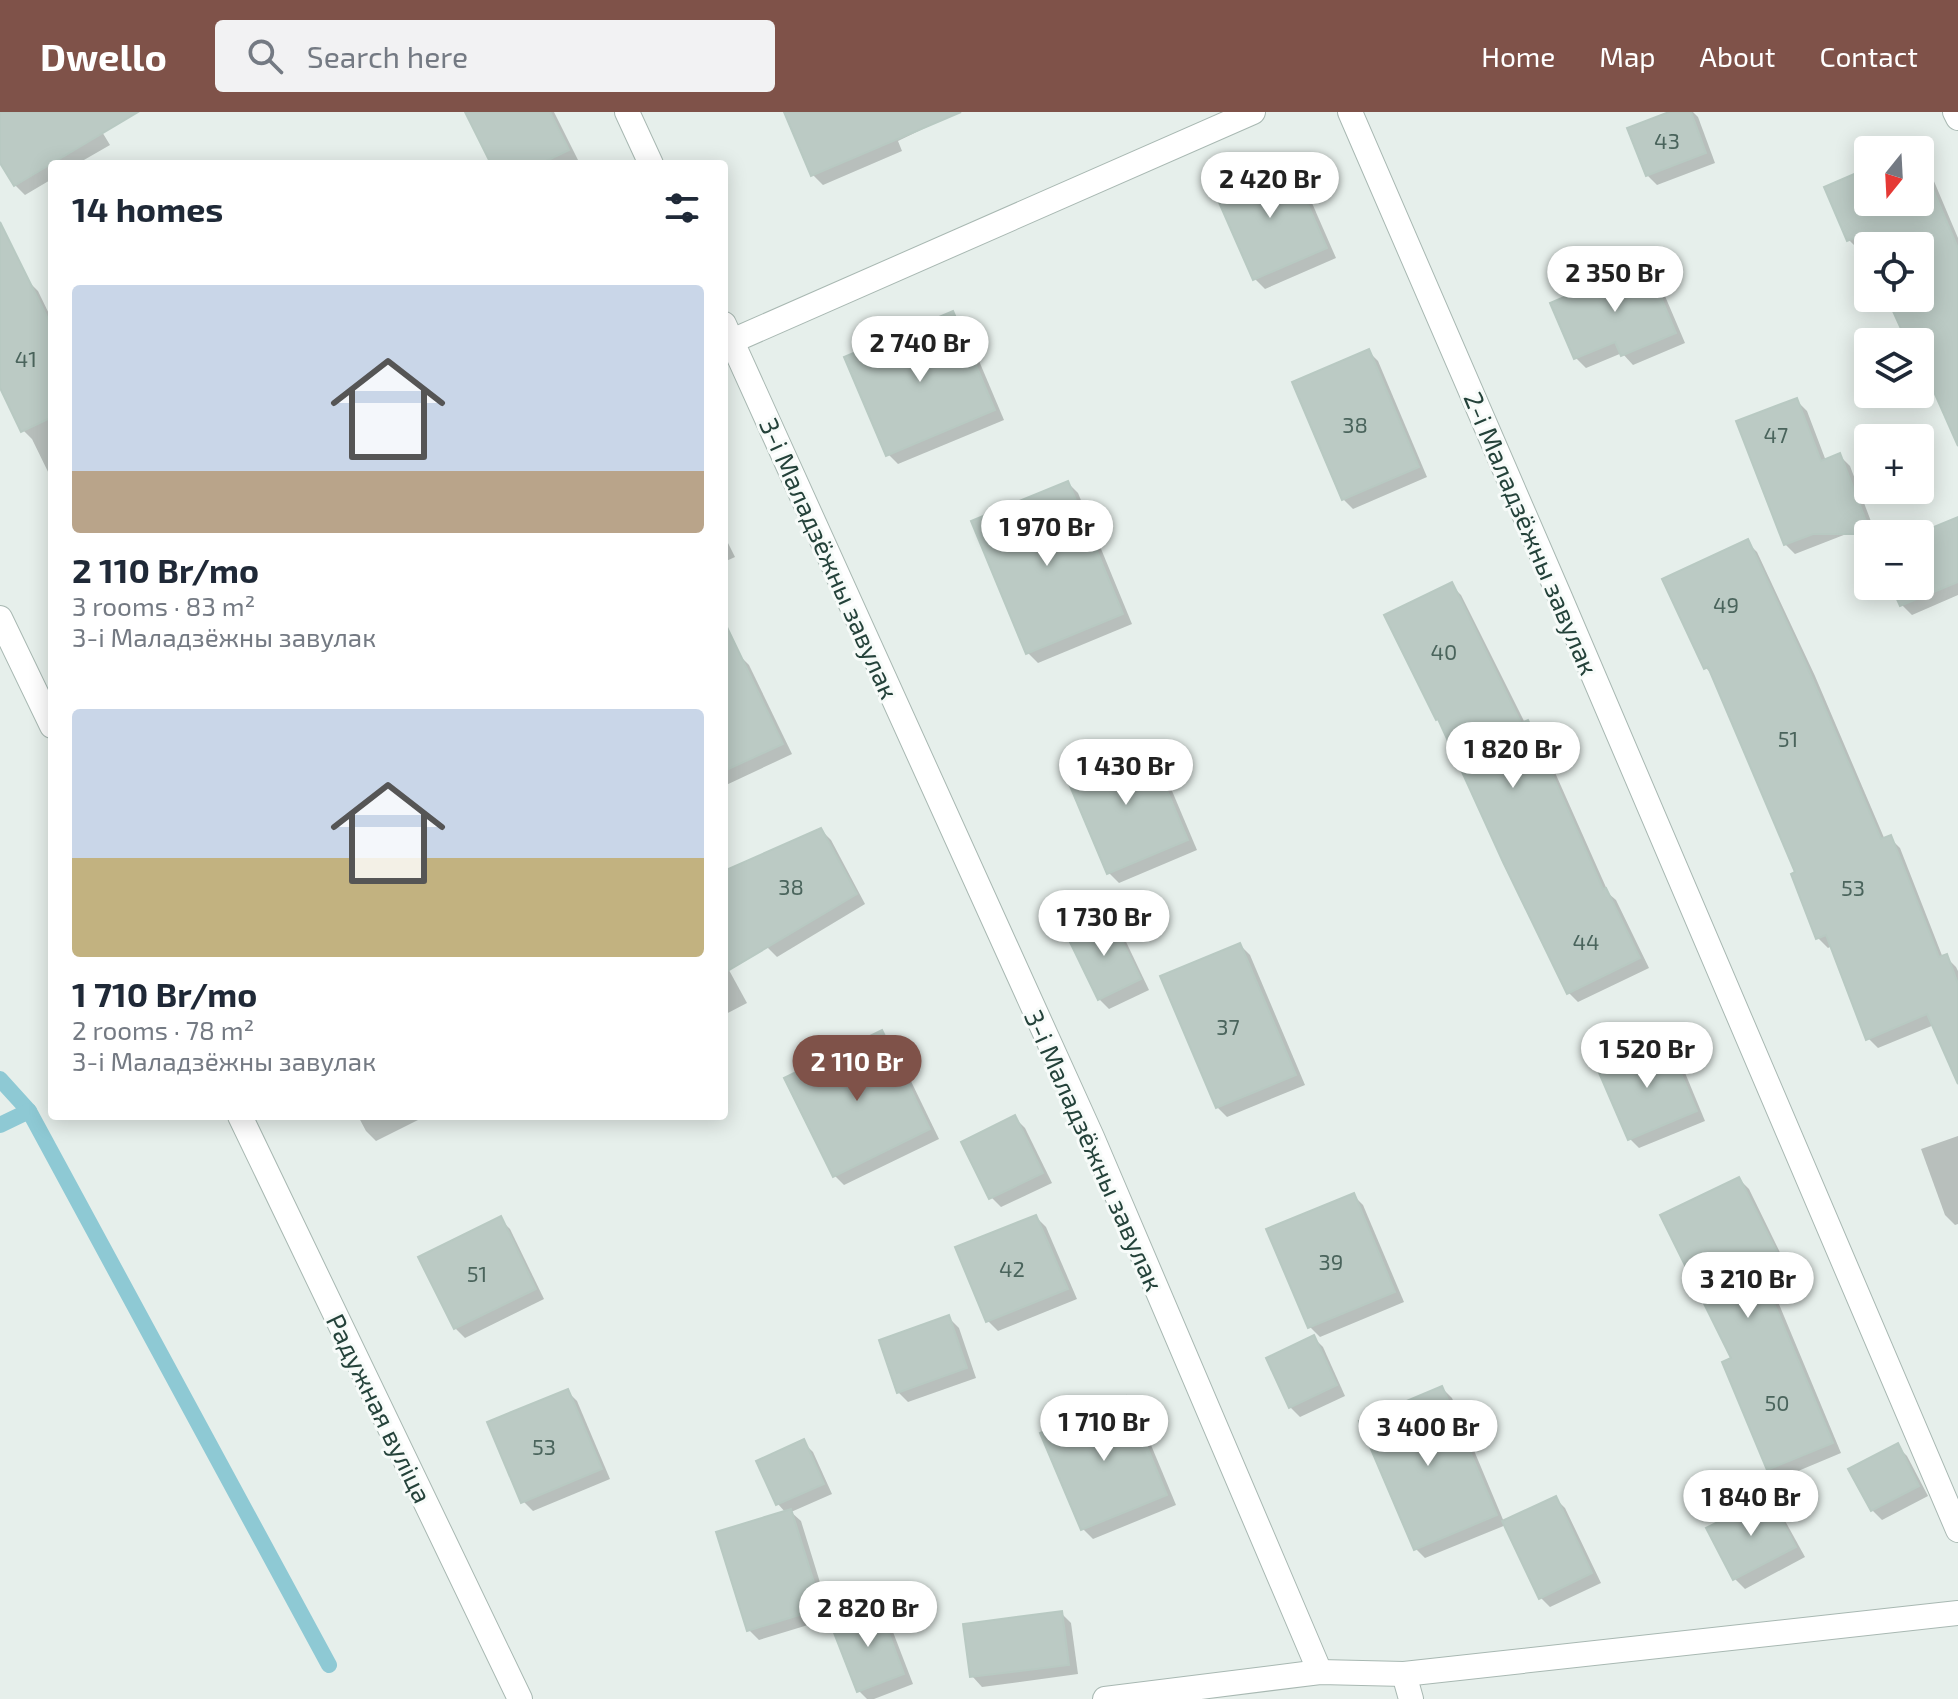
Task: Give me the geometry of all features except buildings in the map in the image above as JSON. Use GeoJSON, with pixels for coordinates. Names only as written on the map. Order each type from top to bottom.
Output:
{"type":"FeatureCollection","features":[{"type":"Feature","properties":{"kind":"street"},"geometry":{"type":"LineString","coordinates":[[627,112],[649,160]]}},
{"type":"Feature","properties":{"kind":"street"},"geometry":{"type":"LineString","coordinates":[[728,332],[1253,112]]}},
{"type":"Feature","properties":{"kind":"street","name":"2-і Маладзёжны завулак"},"geometry":{"type":"LineString","coordinates":[[1350,112],[1958,1530]]}},
{"type":"Feature","properties":{"kind":"street"},"geometry":{"type":"LineString","coordinates":[[1955,112],[1958,118]]}},
{"type":"Feature","properties":{"kind":"street","name":"3-і Маладзёжны завулак"},"geometry":{"type":"LineString","coordinates":[[728,332],[1092,1137],[1320,1672]]}},
{"type":"Feature","properties":{"kind":"street"},"geometry":{"type":"LineString","coordinates":[[0,618],[48,718]]}},
{"type":"Feature","properties":{"kind":"street","name":"Радужная вуліца"},"geometry":{"type":"LineString","coordinates":[[242,1120],[520,1699]]}},
{"type":"Feature","properties":{"kind":"street"},"geometry":{"type":"LineString","coordinates":[[1105,1699],[1320,1672],[1404,1674],[1958,1613]]}},
{"type":"Feature","properties":{"kind":"street"},"geometry":{"type":"LineString","coordinates":[[1404,1674],[1411,1699]]}},
{"type":"Feature","properties":{"kind":"waterway"},"geometry":{"type":"LineString","coordinates":[[0,1079],[29,1111]]}},
{"type":"Feature","properties":{"kind":"waterway"},"geometry":{"type":"LineString","coordinates":[[0,1125],[29,1111],[329,1665]]}}]}
